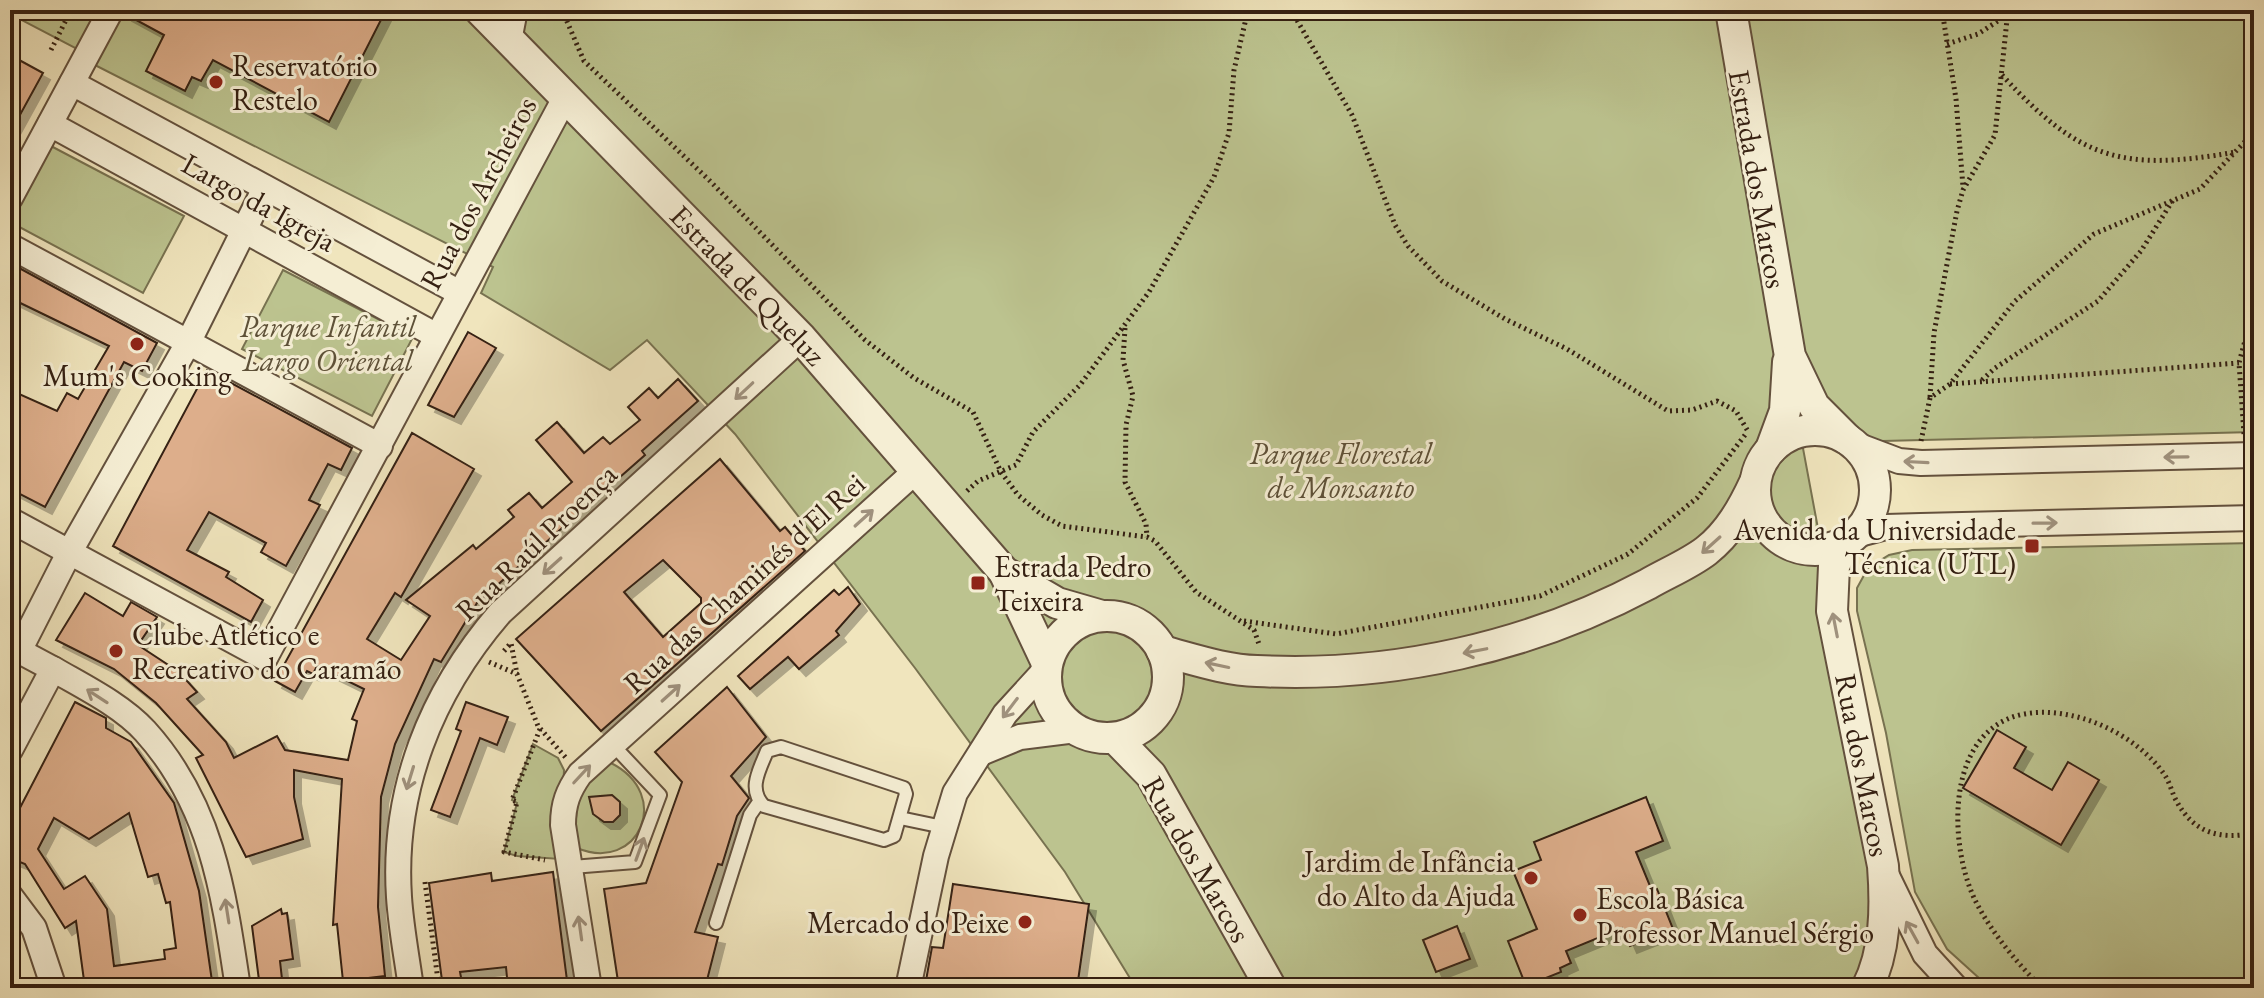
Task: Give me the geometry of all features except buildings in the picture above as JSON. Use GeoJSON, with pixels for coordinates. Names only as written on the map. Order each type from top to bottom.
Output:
{"type":"FeatureCollection","features":[{"type":"Feature","properties":{"kind":"street"},"geometry":{"type":"LineString","coordinates":[[10,198],[111,10]]}},
{"type":"Feature","properties":{"kind":"street","name":"Estrada de Queluz"},"geometry":{"type":"LineString","coordinates":[[480,10],[801,338],[950,506],[1004,572],[1046,666]]}},
{"type":"Feature","properties":{"kind":"street"},"geometry":{"type":"LineString","coordinates":[[509,41],[515,10]]}},
{"type":"Feature","properties":{"kind":"street","name":"Estrada dos Marcos"},"geometry":{"type":"LineString","coordinates":[[1731,10],[1793,368],[1814,406],[1850,442]]}},
{"type":"Feature","properties":{"kind":"street","name":"Largo da Igreja"},"geometry":{"type":"LineString","coordinates":[[72,83],[460,293]]}},
{"type":"Feature","properties":{"kind":"street","name":"Rua dos Archeiros"},"geometry":{"type":"LineString","coordinates":[[69,553],[265,658],[566,96]]}},
{"type":"Feature","properties":{"kind":"street","name":"Largo da Igreja"},"geometry":{"type":"LineString","coordinates":[[50,124],[437,336]]}},
{"type":"Feature","properties":{"kind":"street"},"geometry":{"type":"LineString","coordinates":[[238,988],[222,880],[204,824],[180,777],[144,730],[101,697],[14,649],[188,343],[265,188]]}},
{"type":"Feature","properties":{"kind":"street"},"geometry":{"type":"LineString","coordinates":[[10,246],[380,446]]}},
{"type":"Feature","properties":{"kind":"street","name":"Rua Raúl Proença"},"geometry":{"type":"LineString","coordinates":[[411,988],[399,900],[400,831],[407,784],[428,725],[458,665],[500,613],[801,338]]}},
{"type":"Feature","properties":{"kind":"street","name":"Estrada dos Marcos"},"geometry":{"type":"LineString","coordinates":[[1162,651],[1218,666],[1296,672],[1367,667],[1481,651],[1600,609],[1706,551],[1730,526],[1788,395],[1788,348]]}},
{"type":"Feature","properties":{"kind":"street"},"geometry":{"type":"LineString","coordinates":[[2250,455],[1921,463],[1899,461],[1832,432],[1800,432],[1760,455],[1755,501],[1762,519],[1773,534],[1789,545],[1807,550],[1826,550],[1886,527],[2254,518]]}},
{"type":"Feature","properties":{"kind":"street"},"geometry":{"type":"LineString","coordinates":[[1850,442],[1867,460],[1875,479],[1875,499],[1869,519],[1850,539]]}},
{"type":"Feature","properties":{"kind":"street","name":"Rua das Chaminés d'El Rei"},"geometry":{"type":"LineString","coordinates":[[589,988],[563,805],[580,774],[918,469]]}},
{"type":"Feature","properties":{"kind":"street"},"geometry":{"type":"LineString","coordinates":[[10,520],[69,553]]}},
{"type":"Feature","properties":{"kind":"street","name":"Rua dos Marcos"},"geometry":{"type":"LineString","coordinates":[[1850,539],[1834,566],[1832,611],[1883,866],[1886,907],[1879,953],[1867,988]]}},
{"type":"Feature","properties":{"kind":"street","name":"Estrada de Queluz"},"geometry":{"type":"LineString","coordinates":[[1004,572],[1057,603],[1102,616]]}},
{"type":"Feature","properties":{"kind":"street"},"geometry":{"type":"LineString","coordinates":[[908,988],[943,827],[966,770],[981,753],[1005,714],[1046,666],[1054,645],[1067,630],[1083,620],[1102,616],[1121,617],[1138,624],[1162,651],[1168,669],[1167,688],[1161,706],[1149,721],[1133,732],[1115,738],[1095,737],[1076,730],[1062,719],[1052,705],[1046,687],[1046,666]]}},
{"type":"Feature","properties":{"kind":"street"},"geometry":{"type":"LineString","coordinates":[[10,750],[53,669]]}},
{"type":"Feature","properties":{"kind":"street"},"geometry":{"type":"LineString","coordinates":[[981,753],[1020,737],[1076,730]]}},
{"type":"Feature","properties":{"kind":"street","name":"Rua dos Marcos"},"geometry":{"type":"LineString","coordinates":[[1115,738],[1151,775],[1271,988]]}},
{"type":"Feature","properties":{"kind":"street"},"geometry":{"type":"LineString","coordinates":[[1883,866],[1925,954],[1956,988]]}},
{"type":"Feature","properties":{"kind":"street"},"geometry":{"type":"LineString","coordinates":[[10,896],[34,928],[54,988]]}},
{"type":"Feature","properties":{"kind":"lane"},"geometry":{"type":"LineString","coordinates":[[571,863],[635,862],[660,795],[613,745]]}},
{"type":"Feature","properties":{"kind":"lane"},"geometry":{"type":"LineString","coordinates":[[781,747],[896,783],[906,794],[894,836],[884,840],[759,802],[755,788],[767,751],[781,747]]}},
{"type":"Feature","properties":{"kind":"lane"},"geometry":{"type":"LineString","coordinates":[[716,923],[750,815],[759,802]]}},
{"type":"Feature","properties":{"kind":"lane"},"geometry":{"type":"LineString","coordinates":[[900,818],[943,827]]}},
{"type":"Feature","properties":{"kind":"path"},"geometry":{"type":"LineString","coordinates":[[51,50],[71,10]]}},
{"type":"Feature","properties":{"kind":"path"},"geometry":{"type":"LineString","coordinates":[[562,10],[584,61],[710,181],[854,329],[914,378],[973,412],[1001,472],[1018,495],[1042,515],[1062,526],[1147,537],[1155,541],[1196,592],[1254,630],[1261,645],[1260,650],[1250,650]]}},
{"type":"Feature","properties":{"kind":"path"},"geometry":{"type":"LineString","coordinates":[[950,506],[978,481],[1016,465],[1033,432],[1080,385],[1149,292],[1214,177],[1229,133],[1234,70],[1248,10]]}},
{"type":"Feature","properties":{"kind":"path"},"geometry":{"type":"LineString","coordinates":[[1241,620],[1336,634],[1540,596],[1628,554],[1697,498],[1760,455],[1736,411],[1717,401],[1692,410],[1668,411],[1442,281],[1408,246],[1395,225],[1352,115],[1291,10]]}},
{"type":"Feature","properties":{"kind":"path"},"geometry":{"type":"LineString","coordinates":[[1921,443],[1930,398],[1934,333],[1963,190],[1962,150],[1942,10]]}},
{"type":"Feature","properties":{"kind":"path"},"geometry":{"type":"LineString","coordinates":[[1947,44],[1978,34],[2008,12]]}},
{"type":"Feature","properties":{"kind":"path"},"geometry":{"type":"LineString","coordinates":[[1963,190],[1995,135],[2008,12]]}},
{"type":"Feature","properties":{"kind":"path"},"geometry":{"type":"LineString","coordinates":[[2002,75],[2057,130],[2094,151],[2129,161],[2199,158],[2237,152]]}},
{"type":"Feature","properties":{"kind":"path"},"geometry":{"type":"LineString","coordinates":[[1930,398],[1950,384],[2015,301],[2094,234],[2200,189],[2254,132]]}},
{"type":"Feature","properties":{"kind":"path"},"geometry":{"type":"LineString","coordinates":[[1982,380],[1995,368],[2098,301],[2141,251],[2173,200]]}},
{"type":"Feature","properties":{"kind":"path"},"geometry":{"type":"LineString","coordinates":[[2250,455],[2239,363],[2254,307]]}},
{"type":"Feature","properties":{"kind":"path"},"geometry":{"type":"LineString","coordinates":[[1125,327],[1123,360],[1133,396],[1126,425],[1125,482],[1146,524],[1147,537]]}},
{"type":"Feature","properties":{"kind":"path"},"geometry":{"type":"LineString","coordinates":[[1950,384],[2239,363]]}},
{"type":"Feature","properties":{"kind":"path"},"geometry":{"type":"LineString","coordinates":[[493,663],[511,643],[517,674],[540,729],[580,774]]}},
{"type":"Feature","properties":{"kind":"path"},"geometry":{"type":"LineString","coordinates":[[458,665],[472,674],[484,659],[517,674]]}},
{"type":"Feature","properties":{"kind":"path"},"geometry":{"type":"LineString","coordinates":[[2042,988],[1995,932],[1975,901],[1963,868],[1958,825],[1959,787],[1969,759],[1986,732],[2007,718],[2028,713],[2080,718],[2113,730],[2142,751],[2165,775],[2176,801],[2191,824],[2208,834],[2252,833],[2253,857],[2248,893],[2254,903]]}},
{"type":"Feature","properties":{"kind":"path"},"geometry":{"type":"LineString","coordinates":[[540,729],[512,800],[517,802],[504,852],[571,863]]}},
{"type":"Feature","properties":{"kind":"path"},"geometry":{"type":"LineString","coordinates":[[425,878],[439,988]]}},
{"type":"Feature","properties":{"kind":"green space"},"geometry":{"type":"Polygon","coordinates":[[[10,10],[99,10],[77,49],[10,14],[10,10]]]}},
{"type":"Feature","properties":{"kind":"green space","name":"Parque Florestal de Monsanto"},"geometry":{"type":"Polygon","coordinates":[[[109,10],[2254,10],[2254,432],[1802,443],[1886,892],[1865,988],[1136,988],[1065,872],[915,668],[735,434],[647,340],[610,370],[481,293],[493,267],[83,59],[109,10]]]}},
{"type":"Feature","properties":{"kind":"green space"},"geometry":{"type":"Polygon","coordinates":[[[49,145],[184,216],[143,293],[10,222],[49,145]]]}},
{"type":"Feature","properties":{"kind":"green space","name":"Parque Infantil Largo Oriental"},"geometry":{"type":"Polygon","coordinates":[[[283,270],[413,337],[372,416],[242,349],[283,270]]]}},
{"type":"Feature","properties":{"kind":"green space"},"geometry":{"type":"Polygon","coordinates":[[[2254,543],[2254,988],[1990,988],[1947,949],[1915,892],[1886,733],[1857,611],[1857,588],[1868,568],[1889,555],[1912,550],[2254,543]]]}},
{"type":"Feature","properties":{"kind":"green space"},"geometry":{"type":"Polygon","coordinates":[[[533,744],[558,758],[564,770],[560,859],[504,852],[517,803],[512,800],[533,744]]]}},
{"type":"Feature","properties":{"kind":"green space"},"geometry":{"type":"Polygon","coordinates":[[[611,763],[630,777],[641,793],[644,811],[640,827],[631,841],[617,850],[599,853],[577,848],[579,799],[590,777],[611,763]]]}},
{"type":"Feature","properties":{"kind":"place","name":"Reservatório Restelo"},"geometry":{"type":"Point","coordinates":[216,82]}},
{"type":"Feature","properties":{"kind":"place","name":"Mum's Cooking"},"geometry":{"type":"Point","coordinates":[137,344]}},
{"type":"Feature","properties":{"kind":"place","name":"Avenida da Universidade Técnica (UTL)"},"geometry":{"type":"Point","coordinates":[2032,546]}},
{"type":"Feature","properties":{"kind":"place","name":"Estrada Pedro Teixeira"},"geometry":{"type":"Point","coordinates":[978,583]}},
{"type":"Feature","properties":{"kind":"place","name":"Clube Atlético e Recreativo do Caramão"},"geometry":{"type":"Point","coordinates":[116,651]}},
{"type":"Feature","properties":{"kind":"place","name":"Jardim de Infância do Alto da Ajuda"},"geometry":{"type":"Point","coordinates":[1531,878]}},
{"type":"Feature","properties":{"kind":"place","name":"Escola Básica Professor Manuel Sérgio"},"geometry":{"type":"Point","coordinates":[1580,915]}},
{"type":"Feature","properties":{"kind":"place","name":"Mercado do Peixe"},"geometry":{"type":"Point","coordinates":[1025,922]}}]}
